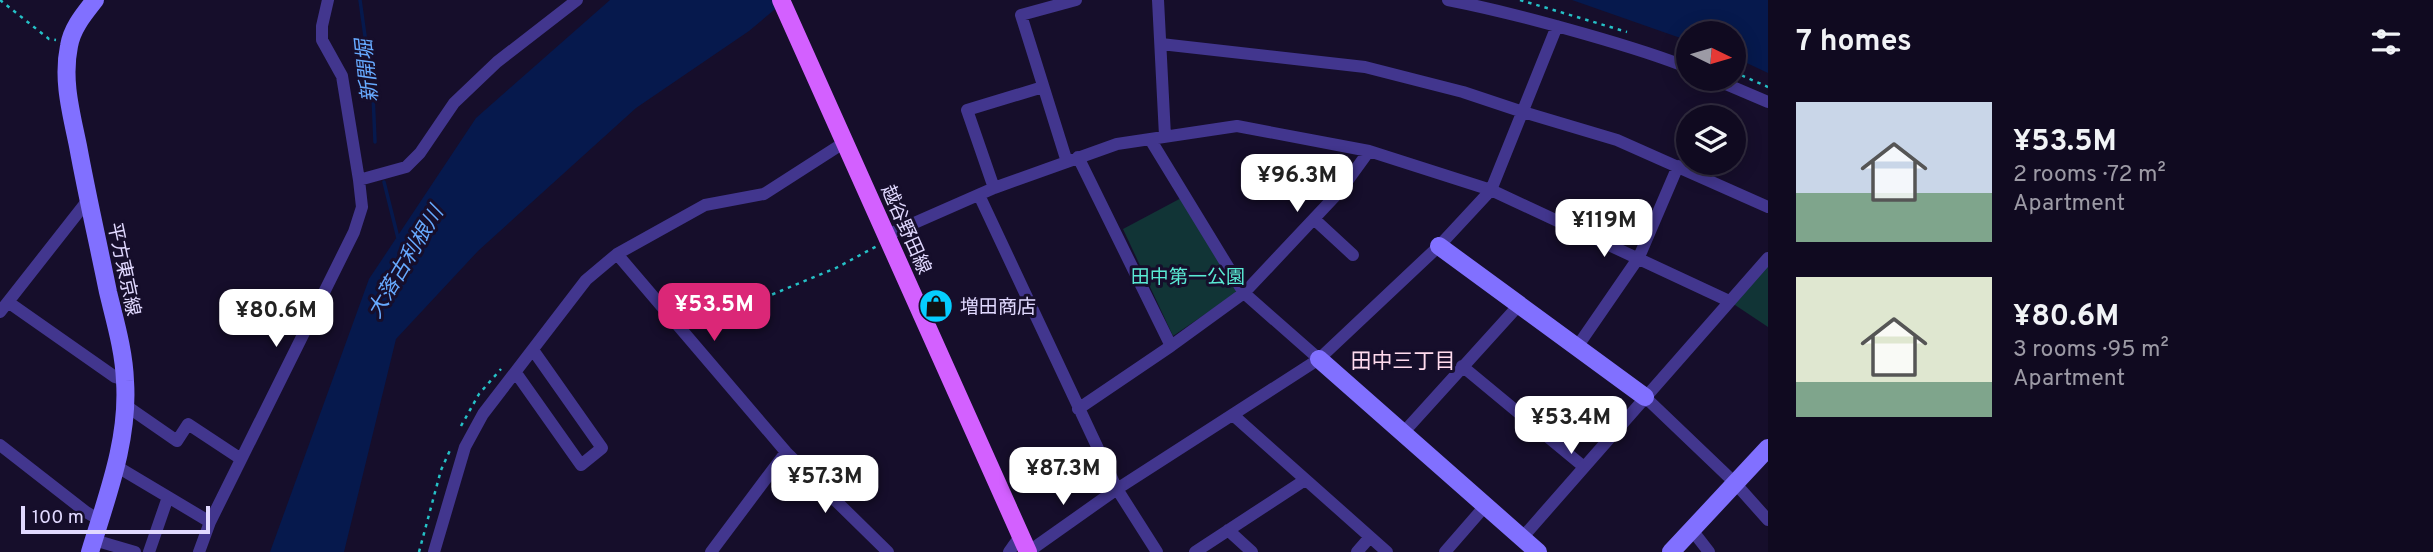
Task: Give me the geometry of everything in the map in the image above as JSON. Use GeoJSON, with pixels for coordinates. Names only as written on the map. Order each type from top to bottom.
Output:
{"type":"FeatureCollection","features":[{"type":"Feature","properties":{"kind":"main road","name":"越谷野田線"},"geometry":{"type":"LineString","coordinates":[[783,4],[1026,546]]}},
{"type":"Feature","properties":{"kind":"street","name":"平方東京線"},"geometry":{"type":"LineString","coordinates":[[92,546],[116,466],[124,429],[125,405],[122,352],[66,85],[69,42],[76,26],[95,0]]}},
{"type":"Feature","properties":{"kind":"street"},"geometry":{"type":"LineString","coordinates":[[199,552],[210,522],[354,232],[362,207],[342,76],[322,40],[328,0]]}},
{"type":"Feature","properties":{"kind":"street"},"geometry":{"type":"LineString","coordinates":[[359,180],[406,167],[420,153],[463,94],[497,62],[577,0]]}},
{"type":"Feature","properties":{"kind":"street"},"geometry":{"type":"LineString","coordinates":[[1076,0],[1021,15],[1043,87],[1073,160],[1171,346]]}},
{"type":"Feature","properties":{"kind":"street"},"geometry":{"type":"LineString","coordinates":[[1158,0],[1165,136]]}},
{"type":"Feature","properties":{"kind":"street"},"geometry":{"type":"LineString","coordinates":[[1448,0],[1497,9],[1676,63]]}},
{"type":"Feature","properties":{"kind":"street"},"geometry":{"type":"LineString","coordinates":[[1009,552],[1026,546],[1319,359],[1439,246],[1491,190],[1558,26]]}},
{"type":"Feature","properties":{"kind":"street"},"geometry":{"type":"LineString","coordinates":[[1161,44],[1365,67],[1463,92],[1618,140],[1676,165]]}},
{"type":"Feature","properties":{"kind":"street"},"geometry":{"type":"LineString","coordinates":[[994,188],[967,110],[1043,87]]}},
{"type":"Feature","properties":{"kind":"street"},"geometry":{"type":"LineString","coordinates":[[1742,91],[1768,102]]}},
{"type":"Feature","properties":{"kind":"street"},"geometry":{"type":"LineString","coordinates":[[888,237],[994,188],[1116,144],[1237,126],[1369,151],[1491,190],[1729,301]]}},
{"type":"Feature","properties":{"kind":"street"},"geometry":{"type":"LineString","coordinates":[[1150,139],[1244,293],[1538,552]]}},
{"type":"Feature","properties":{"kind":"street"},"geometry":{"type":"LineString","coordinates":[[434,552],[465,447],[483,414],[586,280],[617,254],[705,205],[764,194],[845,142]]}},
{"type":"Feature","properties":{"kind":"street"},"geometry":{"type":"LineString","coordinates":[[1078,409],[1244,293],[1340,191],[1369,151]]}},
{"type":"Feature","properties":{"kind":"street"},"geometry":{"type":"LineString","coordinates":[[1577,347],[1639,257],[1676,171]]}},
{"type":"Feature","properties":{"kind":"street"},"geometry":{"type":"LineString","coordinates":[[1698,175],[1768,207]]}},
{"type":"Feature","properties":{"kind":"street"},"geometry":{"type":"LineString","coordinates":[[979,195],[1117,489],[1157,552]]}},
{"type":"Feature","properties":{"kind":"street"},"geometry":{"type":"LineString","coordinates":[[88,200],[4,307],[115,377],[125,380]]}},
{"type":"Feature","properties":{"kind":"street"},"geometry":{"type":"LineString","coordinates":[[1314,219],[1353,255]]}},
{"type":"Feature","properties":{"kind":"street"},"geometry":{"type":"LineString","coordinates":[[1439,246],[1645,397],[1735,483],[1768,520]]}},
{"type":"Feature","properties":{"kind":"street"},"geometry":{"type":"LineString","coordinates":[[617,254],[786,453],[888,552]]}},
{"type":"Feature","properties":{"kind":"street"},"geometry":{"type":"LineString","coordinates":[[1521,538],[1768,258]]}},
{"type":"Feature","properties":{"kind":"street"},"geometry":{"type":"LineString","coordinates":[[1403,433],[1518,304]]}},
{"type":"Feature","properties":{"kind":"street"},"geometry":{"type":"LineString","coordinates":[[516,373],[581,465],[602,448],[533,350]]}},
{"type":"Feature","properties":{"kind":"street"},"geometry":{"type":"LineString","coordinates":[[1462,366],[1584,467]]}},
{"type":"Feature","properties":{"kind":"street"},"geometry":{"type":"LineString","coordinates":[[125,405],[177,441],[188,424],[241,459]]}},
{"type":"Feature","properties":{"kind":"street"},"geometry":{"type":"LineString","coordinates":[[1233,415],[1387,552]]}},
{"type":"Feature","properties":{"kind":"street"},"geometry":{"type":"LineString","coordinates":[[0,444],[86,512],[100,520]]}},
{"type":"Feature","properties":{"kind":"street"},"geometry":{"type":"LineString","coordinates":[[1671,552],[1768,448]]}},
{"type":"Feature","properties":{"kind":"street"},"geometry":{"type":"LineString","coordinates":[[711,552],[786,453]]}},
{"type":"Feature","properties":{"kind":"street"},"geometry":{"type":"LineString","coordinates":[[116,466],[210,522]]}},
{"type":"Feature","properties":{"kind":"street"},"geometry":{"type":"LineString","coordinates":[[1195,552],[1305,480]]}},
{"type":"Feature","properties":{"kind":"street"},"geometry":{"type":"LineString","coordinates":[[149,552],[167,497]]}},
{"type":"Feature","properties":{"kind":"street"},"geometry":{"type":"LineString","coordinates":[[1445,552],[1485,506]]}},
{"type":"Feature","properties":{"kind":"street"},"geometry":{"type":"LineString","coordinates":[[1228,530],[1252,552]]}},
{"type":"Feature","properties":{"kind":"street"},"geometry":{"type":"LineString","coordinates":[[1692,530],[1709,552]]}},
{"type":"Feature","properties":{"kind":"street"},"geometry":{"type":"LineString","coordinates":[[1357,552],[1370,537]]}},
{"type":"Feature","properties":{"kind":"street"},"geometry":{"type":"LineString","coordinates":[[92,546],[135,552]]}},
{"type":"Feature","properties":{"kind":"path"},"geometry":{"type":"LineString","coordinates":[[0,0],[50,39],[69,42]]}},
{"type":"Feature","properties":{"kind":"path"},"geometry":{"type":"LineString","coordinates":[[1746,77],[1768,87]]}},
{"type":"Feature","properties":{"kind":"path"},"geometry":{"type":"LineString","coordinates":[[725,314],[836,268],[888,237]]}},
{"type":"Feature","properties":{"kind":"green space","name":"田中第一公園"},"geometry":{"type":"Polygon","coordinates":[[[1185,196],[1242,289],[1173,336],[1123,229],[1185,196]]]}},
{"type":"Feature","properties":{"kind":"green space"},"geometry":{"type":"Polygon","coordinates":[[[1768,258],[1768,327],[1729,301],[1768,258]]]}},
{"type":"Feature","properties":{"kind":"water","name":"大落古利根川"},"geometry":{"type":"Polygon","coordinates":[[[610,0],[786,0],[749,31],[636,108],[478,251],[396,339],[344,552],[270,552],[369,279],[476,118],[610,0]]]}},
{"type":"Feature","properties":{"kind":"water"},"geometry":{"type":"Polygon","coordinates":[[[1572,0],[1768,0],[1768,73],[1746,63],[1746,21],[1676,21],[1676,36],[1572,0]]]}},
{"type":"Feature","properties":{"kind":"waterway","name":"新開堀"},"geometry":{"type":"LineString","coordinates":[[360,0],[373,94],[375,142]]}},
{"type":"Feature","properties":{"kind":"waterway","name":"大落古利根川"},"geometry":{"type":"LineString","coordinates":[[384,182],[398,238]]}},
{"type":"Feature","properties":{"kind":"place","name":"増田商店"},"geometry":{"type":"Point","coordinates":[936,306]}},
{"type":"Feature","properties":{"kind":"district","name":"田中三丁目"},"geometry":{"type":"Point","coordinates":[1403,361]}}]}
